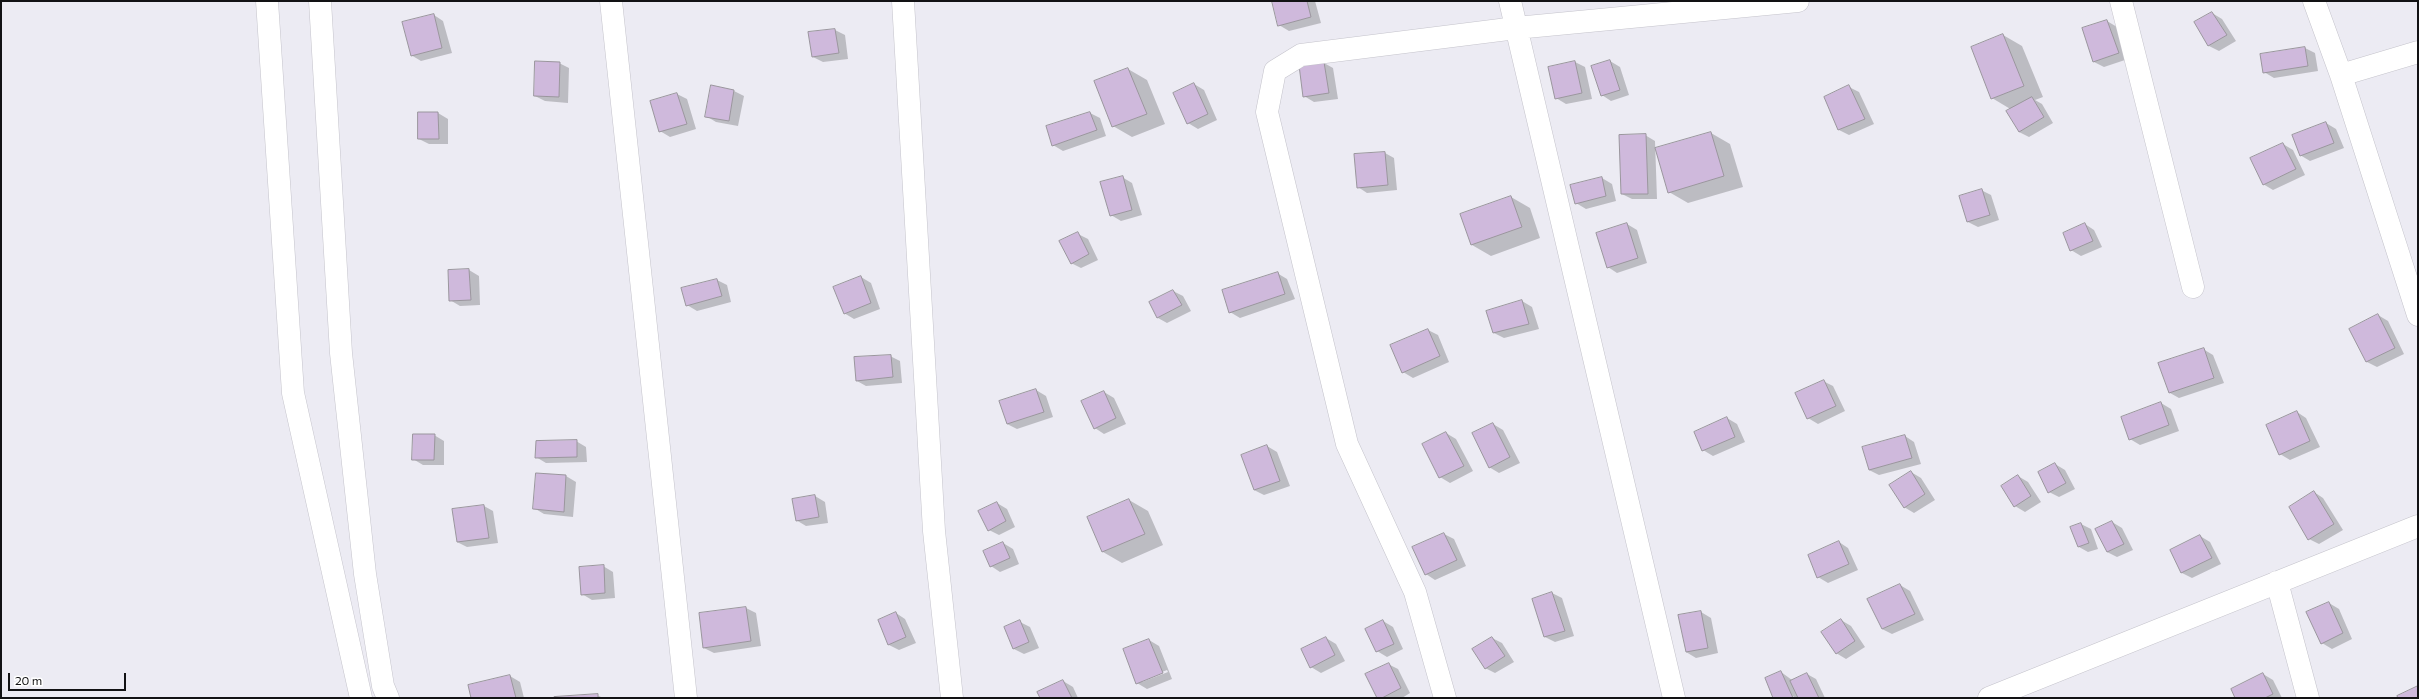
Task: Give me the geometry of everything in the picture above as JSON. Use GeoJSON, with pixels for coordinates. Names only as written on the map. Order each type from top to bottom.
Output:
{"type":"FeatureCollection","features":[{"type":"Feature","properties":{"kind":"street"},"geometry":{"type":"LineString","coordinates":[[267,1],[293,393],[361,698]]}},
{"type":"Feature","properties":{"kind":"street"},"geometry":{"type":"LineString","coordinates":[[320,1],[341,353],[365,574],[383,686],[388,698]]}},
{"type":"Feature","properties":{"kind":"street"},"geometry":{"type":"LineString","coordinates":[[611,1],[686,698]]}},
{"type":"Feature","properties":{"kind":"street"},"geometry":{"type":"LineString","coordinates":[[903,1],[934,531],[952,698]]}},
{"type":"Feature","properties":{"kind":"street"},"geometry":{"type":"LineString","coordinates":[[1510,1],[1674,698]]}},
{"type":"Feature","properties":{"kind":"street"},"geometry":{"type":"LineString","coordinates":[[1445,698],[1415,592],[1347,444],[1266,112],[1274,71],[1301,55],[1516,28],[1798,1]]}},
{"type":"Feature","properties":{"kind":"street"},"geometry":{"type":"LineString","coordinates":[[2121,1],[2193,287]]}},
{"type":"Feature","properties":{"kind":"street"},"geometry":{"type":"LineString","coordinates":[[2314,1],[2341,75],[2418,315]]}},
{"type":"Feature","properties":{"kind":"street"},"geometry":{"type":"LineString","coordinates":[[2341,75],[2418,52]]}},
{"type":"Feature","properties":{"kind":"street"},"geometry":{"type":"LineString","coordinates":[[1989,698],[2418,526]]}},
{"type":"Feature","properties":{"kind":"street"},"geometry":{"type":"LineString","coordinates":[[2277,582],[2308,698]]}},
{"type":"Feature","properties":{"kind":"building"},"geometry":{"type":"Polygon","coordinates":[[[1272,1],[1307,1],[1311,17],[1278,26],[1272,1]]]}},
{"type":"Feature","properties":{"kind":"building"},"geometry":{"type":"Polygon","coordinates":[[[2212,12],[2227,35],[2208,46],[2194,22],[2212,12]]]}},
{"type":"Feature","properties":{"kind":"building"},"geometry":{"type":"Polygon","coordinates":[[[434,14],[442,48],[411,56],[402,22],[434,14]]]}},
{"type":"Feature","properties":{"kind":"building"},"geometry":{"type":"Polygon","coordinates":[[[2107,20],[2119,53],[2093,62],[2082,28],[2107,20]]]}},
{"type":"Feature","properties":{"kind":"building"},"geometry":{"type":"Polygon","coordinates":[[[835,29],[839,53],[812,57],[808,32],[835,29]]]}},
{"type":"Feature","properties":{"kind":"building"},"geometry":{"type":"Polygon","coordinates":[[[2003,34],[2024,86],[1991,99],[1971,47],[2003,34]]]}},
{"type":"Feature","properties":{"kind":"building"},"geometry":{"type":"Polygon","coordinates":[[[2305,47],[2308,66],[2263,73],[2260,54],[2305,47]]]}},
{"type":"Feature","properties":{"kind":"building"},"geometry":{"type":"Polygon","coordinates":[[[1610,60],[1620,90],[1601,96],[1591,66],[1610,60]]]}},
{"type":"Feature","properties":{"kind":"building"},"geometry":{"type":"Polygon","coordinates":[[[535,61],[560,62],[559,97],[534,96],[535,61]]]}},
{"type":"Feature","properties":{"kind":"building"},"geometry":{"type":"Polygon","coordinates":[[[1575,61],[1582,93],[1555,99],[1548,67],[1575,61]]]}},
{"type":"Feature","properties":{"kind":"building"},"geometry":{"type":"Polygon","coordinates":[[[1324,62],[1329,93],[1303,97],[1299,65],[1324,62]]]}},
{"type":"Feature","properties":{"kind":"building"},"geometry":{"type":"Polygon","coordinates":[[[1128,68],[1147,114],[1112,127],[1094,81],[1128,68]]]}},
{"type":"Feature","properties":{"kind":"building"},"geometry":{"type":"Polygon","coordinates":[[[1194,83],[1208,114],[1187,124],[1173,93],[1194,83]]]}},
{"type":"Feature","properties":{"kind":"building"},"geometry":{"type":"Polygon","coordinates":[[[711,85],[734,90],[729,121],[705,117],[711,85]]]}},
{"type":"Feature","properties":{"kind":"building"},"geometry":{"type":"Polygon","coordinates":[[[1849,85],[1865,119],[1838,130],[1824,97],[1849,85]]]}},
{"type":"Feature","properties":{"kind":"building"},"geometry":{"type":"Polygon","coordinates":[[[677,93],[687,124],[659,132],[650,101],[677,93]]]}},
{"type":"Feature","properties":{"kind":"building"},"geometry":{"type":"Polygon","coordinates":[[[2032,97],[2044,117],[2019,132],[2006,111],[2032,97]]]}},
{"type":"Feature","properties":{"kind":"building"},"geometry":{"type":"Polygon","coordinates":[[[418,112],[438,112],[439,139],[418,139],[418,112]]]}},
{"type":"Feature","properties":{"kind":"building"},"geometry":{"type":"Polygon","coordinates":[[[1090,112],[1097,130],[1052,146],[1046,126],[1090,112]]]}},
{"type":"Feature","properties":{"kind":"building"},"geometry":{"type":"Polygon","coordinates":[[[2326,122],[2334,143],[2300,156],[2292,135],[2326,122]]]}},
{"type":"Feature","properties":{"kind":"building"},"geometry":{"type":"Polygon","coordinates":[[[1711,132],[1724,176],[1668,193],[1655,148],[1711,132]]]}},
{"type":"Feature","properties":{"kind":"building"},"geometry":{"type":"Polygon","coordinates":[[[1646,134],[1648,194],[1621,194],[1619,135],[1646,134]]]}},
{"type":"Feature","properties":{"kind":"building"},"geometry":{"type":"Polygon","coordinates":[[[2283,143],[2296,169],[2263,185],[2250,158],[2283,143]]]}},
{"type":"Feature","properties":{"kind":"building"},"geometry":{"type":"Polygon","coordinates":[[[1385,152],[1388,185],[1357,188],[1354,154],[1385,152]]]}},
{"type":"Feature","properties":{"kind":"building"},"geometry":{"type":"Polygon","coordinates":[[[1123,176],[1132,210],[1110,216],[1100,182],[1123,176]]]}},
{"type":"Feature","properties":{"kind":"building"},"geometry":{"type":"Polygon","coordinates":[[[1602,177],[1606,196],[1575,204],[1570,185],[1602,177]]]}},
{"type":"Feature","properties":{"kind":"building"},"geometry":{"type":"Polygon","coordinates":[[[1982,189],[1990,215],[1967,222],[1959,196],[1982,189]]]}},
{"type":"Feature","properties":{"kind":"building"},"geometry":{"type":"Polygon","coordinates":[[[1511,196],[1522,227],[1471,245],[1460,214],[1511,196]]]}},
{"type":"Feature","properties":{"kind":"building"},"geometry":{"type":"Polygon","coordinates":[[[1627,223],[1638,258],[1607,268],[1596,233],[1627,223]]]}},
{"type":"Feature","properties":{"kind":"building"},"geometry":{"type":"Polygon","coordinates":[[[2085,223],[2093,241],[2070,251],[2063,233],[2085,223]]]}},
{"type":"Feature","properties":{"kind":"building"},"geometry":{"type":"Polygon","coordinates":[[[1078,232],[1089,254],[1071,264],[1059,241],[1078,232]]]}},
{"type":"Feature","properties":{"kind":"building"},"geometry":{"type":"Polygon","coordinates":[[[469,269],[471,300],[449,301],[448,270],[469,269]]]}},
{"type":"Feature","properties":{"kind":"building"},"geometry":{"type":"Polygon","coordinates":[[[1278,272],[1285,294],[1229,313],[1222,290],[1278,272]]]}},
{"type":"Feature","properties":{"kind":"building"},"geometry":{"type":"Polygon","coordinates":[[[861,276],[871,303],[844,314],[833,287],[861,276]]]}},
{"type":"Feature","properties":{"kind":"building"},"geometry":{"type":"Polygon","coordinates":[[[717,279],[722,296],[686,306],[681,288],[717,279]]]}},
{"type":"Feature","properties":{"kind":"building"},"geometry":{"type":"Polygon","coordinates":[[[1173,290],[1182,305],[1157,318],[1149,302],[1173,290]]]}},
{"type":"Feature","properties":{"kind":"building"},"geometry":{"type":"Polygon","coordinates":[[[1522,300],[1529,324],[1493,333],[1486,311],[1522,300]]]}},
{"type":"Feature","properties":{"kind":"building"},"geometry":{"type":"Polygon","coordinates":[[[2378,314],[2395,348],[2366,362],[2349,329],[2378,314]]]}},
{"type":"Feature","properties":{"kind":"building"},"geometry":{"type":"Polygon","coordinates":[[[1428,329],[1440,356],[1402,373],[1390,345],[1428,329]]]}},
{"type":"Feature","properties":{"kind":"building"},"geometry":{"type":"Polygon","coordinates":[[[2204,348],[2214,378],[2169,393],[2158,363],[2204,348]]]}},
{"type":"Feature","properties":{"kind":"building"},"geometry":{"type":"Polygon","coordinates":[[[891,355],[893,377],[856,381],[854,357],[891,355]]]}},
{"type":"Feature","properties":{"kind":"building"},"geometry":{"type":"Polygon","coordinates":[[[1824,380],[1836,406],[1807,419],[1795,393],[1824,380]]]}},
{"type":"Feature","properties":{"kind":"building"},"geometry":{"type":"Polygon","coordinates":[[[1036,389],[1044,412],[1007,424],[999,401],[1036,389]]]}},
{"type":"Feature","properties":{"kind":"building"},"geometry":{"type":"Polygon","coordinates":[[[1104,391],[1116,418],[1094,429],[1081,401],[1104,391]]]}},
{"type":"Feature","properties":{"kind":"building"},"geometry":{"type":"Polygon","coordinates":[[[2161,402],[2169,425],[2129,440],[2121,417],[2161,402]]]}},
{"type":"Feature","properties":{"kind":"building"},"geometry":{"type":"Polygon","coordinates":[[[2297,411],[2310,441],[2279,455],[2266,425],[2297,411]]]}},
{"type":"Feature","properties":{"kind":"building"},"geometry":{"type":"Polygon","coordinates":[[[1727,417],[1735,437],[1702,451],[1694,432],[1727,417]]]}},
{"type":"Feature","properties":{"kind":"building"},"geometry":{"type":"Polygon","coordinates":[[[1493,423],[1510,457],[1489,468],[1472,433],[1493,423]]]}},
{"type":"Feature","properties":{"kind":"building"},"geometry":{"type":"Polygon","coordinates":[[[1446,432],[1464,466],[1439,478],[1422,444],[1446,432]]]}},
{"type":"Feature","properties":{"kind":"building"},"geometry":{"type":"Polygon","coordinates":[[[413,434],[435,434],[434,460],[412,460],[413,434]]]}},
{"type":"Feature","properties":{"kind":"building"},"geometry":{"type":"Polygon","coordinates":[[[1905,435],[1912,458],[1869,470],[1862,447],[1905,435]]]}},
{"type":"Feature","properties":{"kind":"building"},"geometry":{"type":"Polygon","coordinates":[[[577,440],[577,457],[535,458],[536,441],[577,440]]]}},
{"type":"Feature","properties":{"kind":"building"},"geometry":{"type":"Polygon","coordinates":[[[1267,445],[1280,481],[1254,490],[1241,455],[1267,445]]]}},
{"type":"Feature","properties":{"kind":"building"},"geometry":{"type":"Polygon","coordinates":[[[2055,463],[2066,483],[2048,493],[2038,472],[2055,463]]]}},
{"type":"Feature","properties":{"kind":"building"},"geometry":{"type":"Polygon","coordinates":[[[1911,471],[1925,494],[1904,508],[1889,485],[1911,471]]]}},
{"type":"Feature","properties":{"kind":"building"},"geometry":{"type":"Polygon","coordinates":[[[536,473],[566,475],[564,512],[533,509],[536,473]]]}},
{"type":"Feature","properties":{"kind":"building"},"geometry":{"type":"Polygon","coordinates":[[[2018,475],[2031,496],[2014,507],[2001,486],[2018,475]]]}},
{"type":"Feature","properties":{"kind":"building"},"geometry":{"type":"Polygon","coordinates":[[[2314,491],[2334,524],[2308,540],[2289,507],[2314,491]]]}},
{"type":"Feature","properties":{"kind":"building"},"geometry":{"type":"Polygon","coordinates":[[[815,495],[819,517],[796,521],[792,499],[815,495]]]}},
{"type":"Feature","properties":{"kind":"building"},"geometry":{"type":"Polygon","coordinates":[[[1129,499],[1145,534],[1102,552],[1087,517],[1129,499]]]}},
{"type":"Feature","properties":{"kind":"building"},"geometry":{"type":"Polygon","coordinates":[[[997,502],[1006,521],[988,531],[978,511],[997,502]]]}},
{"type":"Feature","properties":{"kind":"building"},"geometry":{"type":"Polygon","coordinates":[[[484,505],[489,538],[457,542],[452,509],[484,505]]]}},
{"type":"Feature","properties":{"kind":"building"},"geometry":{"type":"Polygon","coordinates":[[[2112,521],[2124,544],[2107,552],[2095,529],[2112,521]]]}},
{"type":"Feature","properties":{"kind":"building"},"geometry":{"type":"Polygon","coordinates":[[[2081,523],[2089,543],[2078,547],[2070,527],[2081,523]]]}},
{"type":"Feature","properties":{"kind":"building"},"geometry":{"type":"Polygon","coordinates":[[[1444,533],[1457,560],[1425,575],[1412,547],[1444,533]]]}},
{"type":"Feature","properties":{"kind":"building"},"geometry":{"type":"Polygon","coordinates":[[[2200,535],[2212,558],[2181,573],[2170,550],[2200,535]]]}},
{"type":"Feature","properties":{"kind":"building"},"geometry":{"type":"Polygon","coordinates":[[[1839,541],[1849,564],[1817,578],[1808,555],[1839,541]]]}},
{"type":"Feature","properties":{"kind":"building"},"geometry":{"type":"Polygon","coordinates":[[[1003,542],[1010,558],[990,567],[983,551],[1003,542]]]}},
{"type":"Feature","properties":{"kind":"building"},"geometry":{"type":"Polygon","coordinates":[[[604,565],[605,593],[581,595],[579,567],[604,565]]]}},
{"type":"Feature","properties":{"kind":"building"},"geometry":{"type":"Polygon","coordinates":[[[1900,584],[1915,614],[1882,629],[1867,599],[1900,584]]]}},
{"type":"Feature","properties":{"kind":"building"},"geometry":{"type":"Polygon","coordinates":[[[1552,592],[1565,631],[1544,637],[1532,599],[1552,592]]]}},
{"type":"Feature","properties":{"kind":"building"},"geometry":{"type":"Polygon","coordinates":[[[2329,602],[2343,633],[2321,644],[2306,612],[2329,602]]]}},
{"type":"Feature","properties":{"kind":"building"},"geometry":{"type":"Polygon","coordinates":[[[746,607],[751,641],[703,648],[699,613],[746,607]]]}},
{"type":"Feature","properties":{"kind":"building"},"geometry":{"type":"Polygon","coordinates":[[[1701,611],[1708,648],[1686,652],[1678,615],[1701,611]]]}},
{"type":"Feature","properties":{"kind":"building"},"geometry":{"type":"Polygon","coordinates":[[[896,612],[906,637],[888,645],[878,620],[896,612]]]}},
{"type":"Feature","properties":{"kind":"building"},"geometry":{"type":"Polygon","coordinates":[[[1841,619],[1855,641],[1836,654],[1821,632],[1841,619]]]}},
{"type":"Feature","properties":{"kind":"building"},"geometry":{"type":"Polygon","coordinates":[[[1020,620],[1029,642],[1013,649],[1004,627],[1020,620]]]}},
{"type":"Feature","properties":{"kind":"building"},"geometry":{"type":"Polygon","coordinates":[[[1383,620],[1394,644],[1376,652],[1365,629],[1383,620]]]}},
{"type":"Feature","properties":{"kind":"building"},"geometry":{"type":"Polygon","coordinates":[[[1326,637],[1335,655],[1310,668],[1301,649],[1326,637]]]}},
{"type":"Feature","properties":{"kind":"building"},"geometry":{"type":"Polygon","coordinates":[[[1492,637],[1505,656],[1485,669],[1472,649],[1492,637]]]}},
{"type":"Feature","properties":{"kind":"building"},"geometry":{"type":"Polygon","coordinates":[[[1149,639],[1163,673],[1136,684],[1123,649],[1149,639]]]}},
{"type":"Feature","properties":{"kind":"building"},"geometry":{"type":"Polygon","coordinates":[[[1389,663],[1401,688],[1382,698],[1377,698],[1365,674],[1389,663]]]}},
{"type":"Feature","properties":{"kind":"building"},"geometry":{"type":"Polygon","coordinates":[[[1781,671],[1793,698],[1773,698],[1765,678],[1781,671]]]}},
{"type":"Feature","properties":{"kind":"building"},"geometry":{"type":"Polygon","coordinates":[[[1807,673],[1819,698],[1798,698],[1790,681],[1807,673]]]}},
{"type":"Feature","properties":{"kind":"building"},"geometry":{"type":"Polygon","coordinates":[[[2263,673],[2273,694],[2265,698],[2235,698],[2231,689],[2263,673]]]}},
{"type":"Feature","properties":{"kind":"building"},"geometry":{"type":"Polygon","coordinates":[[[510,675],[516,698],[471,698],[468,685],[510,675]]]}},
{"type":"Feature","properties":{"kind":"building"},"geometry":{"type":"Polygon","coordinates":[[[1063,680],[1072,698],[1040,698],[1037,692],[1063,680]]]}},
{"type":"Feature","properties":{"kind":"building"},"geometry":{"type":"Polygon","coordinates":[[[2418,686],[2418,698],[2398,698],[2397,696],[2418,686]]]}},
{"type":"Feature","properties":{"kind":"building"},"geometry":{"type":"Polygon","coordinates":[[[598,694],[598,698],[554,698],[554,697],[598,694]]]}}]}
